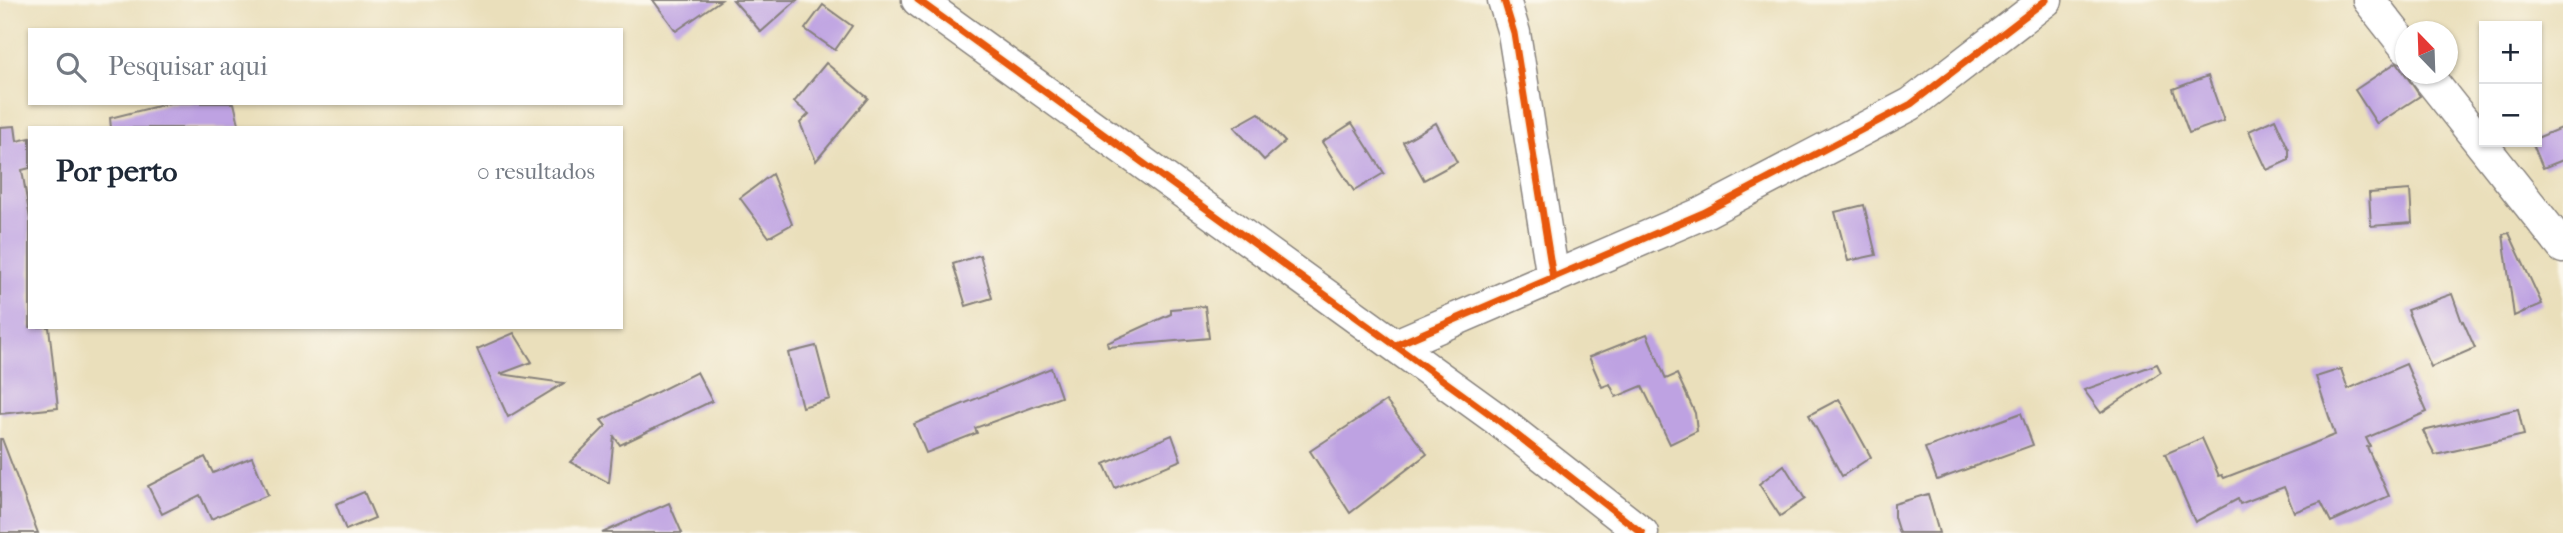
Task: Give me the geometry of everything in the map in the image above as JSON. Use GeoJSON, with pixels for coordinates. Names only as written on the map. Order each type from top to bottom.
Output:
{"type":"FeatureCollection","features":[{"type":"Feature","properties":{"kind":"street"},"geometry":{"type":"LineString","coordinates":[[918,0],[1494,417],[1642,533]]}},
{"type":"Feature","properties":{"kind":"street"},"geometry":{"type":"LineString","coordinates":[[1504,0],[1514,33],[1553,278]]}},
{"type":"Feature","properties":{"kind":"street"},"geometry":{"type":"LineString","coordinates":[[1396,345],[1703,213],[1910,104],[2046,0]]}},
{"type":"Feature","properties":{"kind":"street"},"geometry":{"type":"LineString","coordinates":[[2369,0],[2395,33]]}},
{"type":"Feature","properties":{"kind":"street"},"geometry":{"type":"LineString","coordinates":[[2434,84],[2563,247]]}},
{"type":"Feature","properties":{"kind":"building"},"geometry":{"type":"Polygon","coordinates":[[[653,0],[721,0],[676,31],[653,0]]]}},
{"type":"Feature","properties":{"kind":"building"},"geometry":{"type":"Polygon","coordinates":[[[733,0],[797,0],[761,32],[733,0]]]}},
{"type":"Feature","properties":{"kind":"building"},"geometry":{"type":"Polygon","coordinates":[[[823,5],[852,26],[835,50],[805,29],[823,5]]]}},
{"type":"Feature","properties":{"kind":"building"},"geometry":{"type":"Polygon","coordinates":[[[826,63],[868,98],[816,161],[800,123],[809,114],[794,102],[826,63]]]}},
{"type":"Feature","properties":{"kind":"building"},"geometry":{"type":"Polygon","coordinates":[[[2395,63],[2395,84],[2412,84],[2420,96],[2377,124],[2355,90],[2395,63]]]}},
{"type":"Feature","properties":{"kind":"building"},"geometry":{"type":"Polygon","coordinates":[[[2208,76],[2224,121],[2189,133],[2173,89],[2208,76]]]}},
{"type":"Feature","properties":{"kind":"building"},"geometry":{"type":"Polygon","coordinates":[[[162,105],[234,105],[240,126],[111,126],[110,118],[162,105]]]}},
{"type":"Feature","properties":{"kind":"building"},"geometry":{"type":"Polygon","coordinates":[[[1259,113],[1285,142],[1264,160],[1234,127],[1259,113]]]}},
{"type":"Feature","properties":{"kind":"building"},"geometry":{"type":"Polygon","coordinates":[[[2275,119],[2289,150],[2289,160],[2267,170],[2249,131],[2275,119]]]}},
{"type":"Feature","properties":{"kind":"building"},"geometry":{"type":"Polygon","coordinates":[[[1352,123],[1384,173],[1354,191],[1322,142],[1352,123]]]}},
{"type":"Feature","properties":{"kind":"building"},"geometry":{"type":"Polygon","coordinates":[[[1436,123],[1457,162],[1424,180],[1403,142],[1436,123]]]}},
{"type":"Feature","properties":{"kind":"building"},"geometry":{"type":"Polygon","coordinates":[[[15,126],[17,141],[28,138],[28,168],[22,170],[28,207],[28,329],[49,329],[58,408],[0,414],[0,127],[15,126]]]}},
{"type":"Feature","properties":{"kind":"building"},"geometry":{"type":"Polygon","coordinates":[[[2563,127],[2563,160],[2543,168],[2534,147],[2542,147],[2542,136],[2563,127]]]}},
{"type":"Feature","properties":{"kind":"building"},"geometry":{"type":"Polygon","coordinates":[[[772,174],[792,224],[769,237],[740,198],[772,174]]]}},
{"type":"Feature","properties":{"kind":"building"},"geometry":{"type":"Polygon","coordinates":[[[2410,190],[2412,223],[2371,226],[2369,193],[2410,190]]]}},
{"type":"Feature","properties":{"kind":"building"},"geometry":{"type":"Polygon","coordinates":[[[1864,205],[1876,255],[1848,261],[1835,212],[1864,205]]]}},
{"type":"Feature","properties":{"kind":"building"},"geometry":{"type":"Polygon","coordinates":[[[2509,233],[2542,304],[2514,316],[2503,234],[2509,233]]]}},
{"type":"Feature","properties":{"kind":"building"},"geometry":{"type":"Polygon","coordinates":[[[980,255],[992,298],[966,306],[953,264],[980,255]]]}},
{"type":"Feature","properties":{"kind":"building"},"geometry":{"type":"Polygon","coordinates":[[[2452,294],[2475,348],[2431,367],[2407,310],[2452,294]]]}},
{"type":"Feature","properties":{"kind":"building"},"geometry":{"type":"Polygon","coordinates":[[[1205,306],[1209,338],[1108,347],[1107,343],[1171,314],[1171,309],[1205,306]]]}},
{"type":"Feature","properties":{"kind":"building"},"geometry":{"type":"Polygon","coordinates":[[[514,333],[532,362],[500,374],[564,383],[508,417],[477,349],[514,333]]]}},
{"type":"Feature","properties":{"kind":"building"},"geometry":{"type":"Polygon","coordinates":[[[1647,334],[1666,379],[1677,374],[1695,413],[1697,431],[1670,444],[1642,386],[1616,397],[1610,384],[1602,387],[1589,357],[1647,334]]]}},
{"type":"Feature","properties":{"kind":"building"},"geometry":{"type":"Polygon","coordinates":[[[816,346],[830,399],[802,407],[788,353],[816,346]]]}},
{"type":"Feature","properties":{"kind":"building"},"geometry":{"type":"Polygon","coordinates":[[[2157,364],[2161,372],[2101,413],[2084,390],[2157,364]]]}},
{"type":"Feature","properties":{"kind":"building"},"geometry":{"type":"Polygon","coordinates":[[[2406,364],[2427,412],[2366,438],[2370,446],[2367,447],[2389,496],[2331,522],[2321,502],[2294,512],[2284,487],[2240,504],[2238,499],[2195,522],[2165,454],[2202,438],[2219,476],[2224,478],[2335,435],[2316,377],[2341,369],[2348,389],[2406,364]]]}},
{"type":"Feature","properties":{"kind":"building"},"geometry":{"type":"Polygon","coordinates":[[[1051,368],[1061,397],[975,428],[977,433],[926,453],[914,424],[1051,368]]]}},
{"type":"Feature","properties":{"kind":"building"},"geometry":{"type":"Polygon","coordinates":[[[697,372],[712,401],[620,445],[614,436],[609,483],[570,462],[606,426],[601,420],[697,372]]]}},
{"type":"Feature","properties":{"kind":"building"},"geometry":{"type":"Polygon","coordinates":[[[1839,399],[1871,457],[1842,476],[1809,415],[1839,399]]]}},
{"type":"Feature","properties":{"kind":"building"},"geometry":{"type":"Polygon","coordinates":[[[1386,401],[1427,454],[1350,513],[1310,451],[1386,401]]]}},
{"type":"Feature","properties":{"kind":"building"},"geometry":{"type":"Polygon","coordinates":[[[2518,409],[2524,435],[2435,455],[2423,431],[2518,409]]]}},
{"type":"Feature","properties":{"kind":"building"},"geometry":{"type":"Polygon","coordinates":[[[2021,413],[2033,445],[1937,480],[1925,448],[2021,413]]]}},
{"type":"Feature","properties":{"kind":"building"},"geometry":{"type":"Polygon","coordinates":[[[1172,435],[1181,460],[1115,488],[1104,464],[1172,435]]]}},
{"type":"Feature","properties":{"kind":"building"},"geometry":{"type":"Polygon","coordinates":[[[2,439],[38,533],[0,533],[2,439]]]}},
{"type":"Feature","properties":{"kind":"building"},"geometry":{"type":"Polygon","coordinates":[[[205,457],[213,473],[252,457],[268,495],[211,519],[200,495],[162,514],[148,486],[205,457]]]}},
{"type":"Feature","properties":{"kind":"building"},"geometry":{"type":"Polygon","coordinates":[[[1784,465],[1805,499],[1780,516],[1759,484],[1784,465]]]}},
{"type":"Feature","properties":{"kind":"building"},"geometry":{"type":"Polygon","coordinates":[[[364,492],[375,518],[346,530],[336,504],[364,492]]]}},
{"type":"Feature","properties":{"kind":"building"},"geometry":{"type":"Polygon","coordinates":[[[1928,494],[1939,533],[1899,533],[1894,517],[1894,504],[1928,494]]]}},
{"type":"Feature","properties":{"kind":"building"},"geometry":{"type":"Polygon","coordinates":[[[669,503],[682,533],[602,533],[669,503]]]}},
{"type":"Feature","properties":{"kind":"cycle path"},"geometry":{"type":"LineString","coordinates":[[918,0],[1494,417],[1642,533]]}},
{"type":"Feature","properties":{"kind":"cycle path"},"geometry":{"type":"LineString","coordinates":[[1504,0],[1514,33],[1553,278]]}},
{"type":"Feature","properties":{"kind":"cycle path"},"geometry":{"type":"LineString","coordinates":[[1396,345],[1703,213],[1911,104],[2046,0]]}}]}
